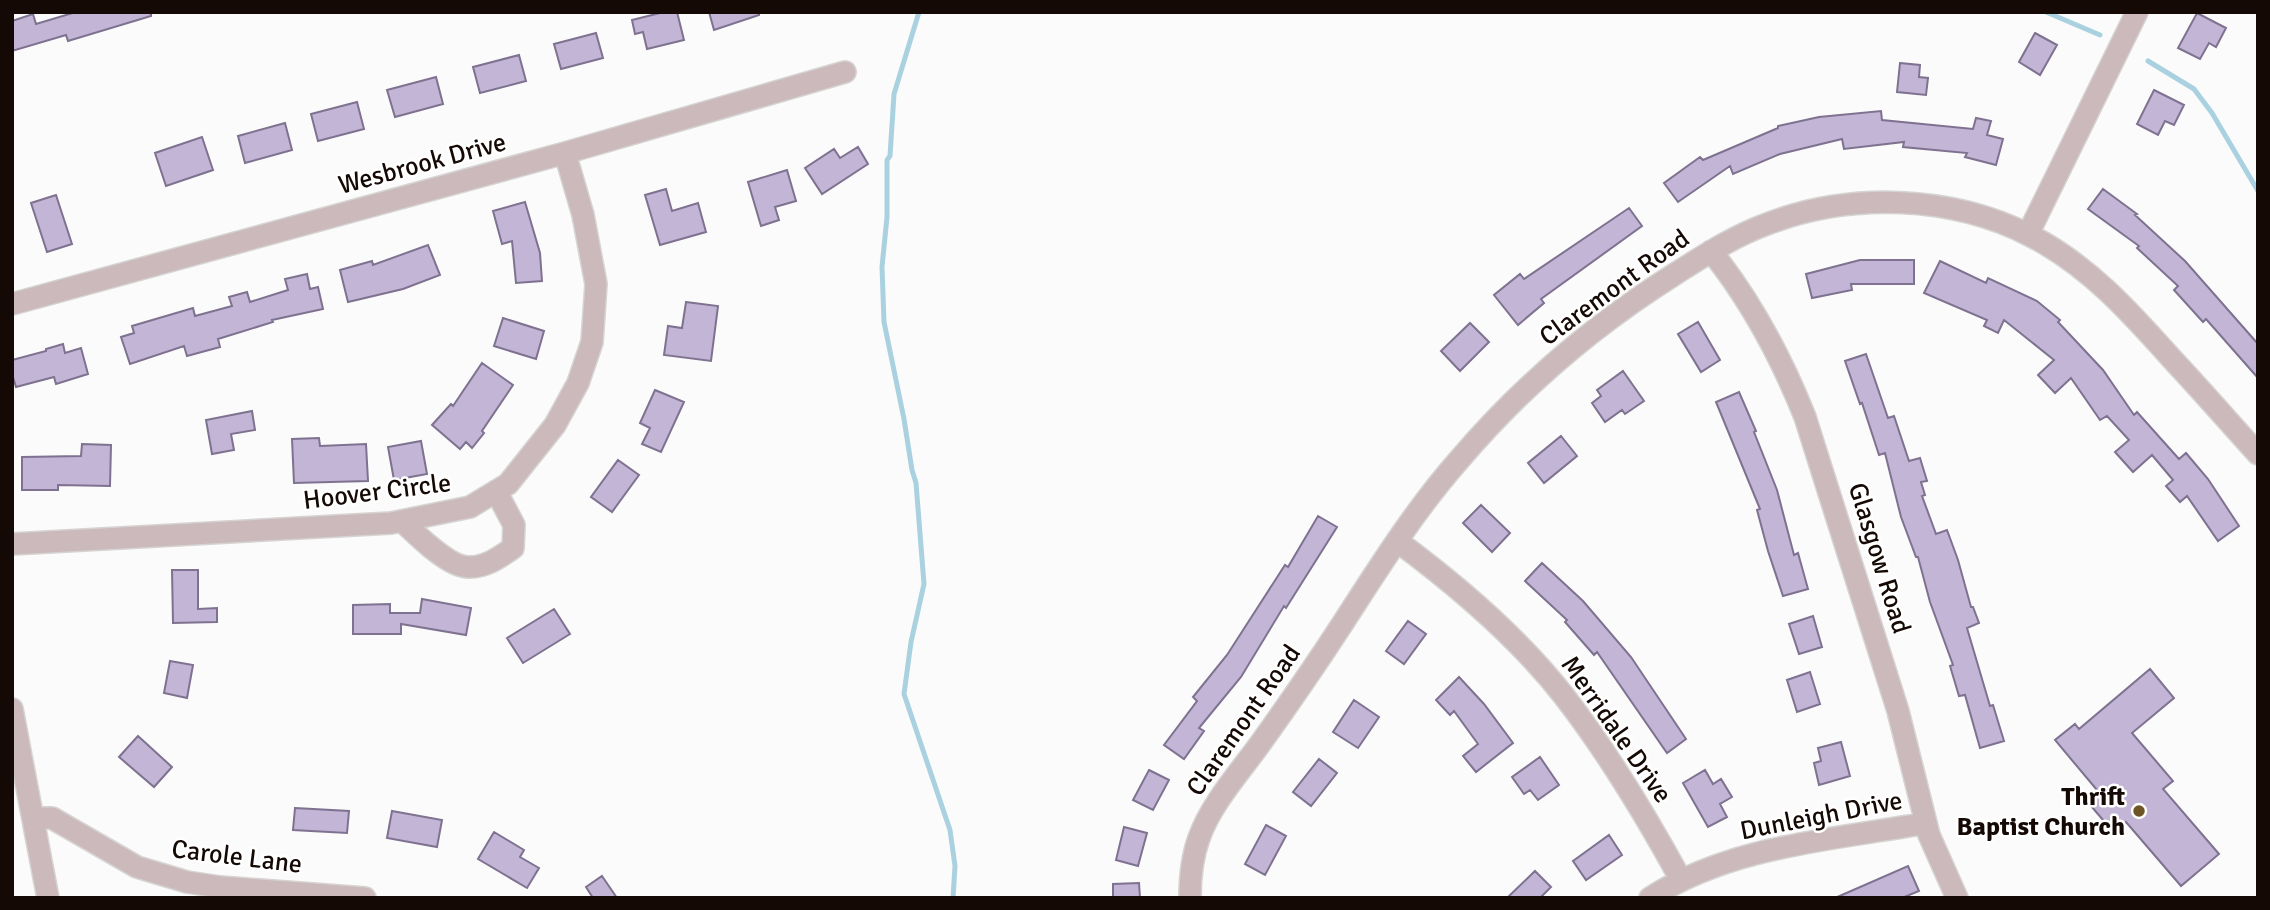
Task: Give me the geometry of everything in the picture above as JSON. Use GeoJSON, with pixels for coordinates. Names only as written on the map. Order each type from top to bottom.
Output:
{"type":"FeatureCollection","features":[{"type":"Feature","properties":{"kind":"street"},"geometry":{"type":"LineString","coordinates":[[2028,234],[2137,12]]}},
{"type":"Feature","properties":{"kind":"street","name":"Wesbrook Drive"},"geometry":{"type":"LineString","coordinates":[[12,304],[565,153],[845,72]]}},
{"type":"Feature","properties":{"kind":"street","name":"Hoover Circle"},"geometry":{"type":"LineString","coordinates":[[12,544],[402,521],[470,508],[508,484],[555,425],[578,383],[592,342],[596,284],[583,215],[565,153]]}},
{"type":"Feature","properties":{"kind":"street","name":"Claremont Road"},"geometry":{"type":"LineString","coordinates":[[1190,898],[1191,872],[1203,828],[1397,541],[1459,460],[1540,376],[1634,300],[1712,251],[1766,224],[1792,215],[1858,203],[1920,204],[1991,220],[2028,234],[2053,248],[2096,279],[2123,305],[2258,454]]}},
{"type":"Feature","properties":{"kind":"street","name":"Glasgow Road"},"geometry":{"type":"LineString","coordinates":[[1712,251],[1737,283],[1765,328],[1805,417],[1898,711],[1926,823],[1957,898]]}},
{"type":"Feature","properties":{"kind":"street"},"geometry":{"type":"LineString","coordinates":[[402,521],[437,553],[467,568],[495,561],[513,548],[514,525],[496,491]]}},
{"type":"Feature","properties":{"kind":"street","name":"Merridale Drive"},"geometry":{"type":"LineString","coordinates":[[1397,541],[1479,607],[1563,695],[1629,788],[1681,880]]}},
{"type":"Feature","properties":{"kind":"street"},"geometry":{"type":"LineString","coordinates":[[12,709],[48,898]]}},
{"type":"Feature","properties":{"kind":"street","name":"Carole Lane"},"geometry":{"type":"LineString","coordinates":[[33,818],[52,818],[137,867],[187,882],[365,898]]}},
{"type":"Feature","properties":{"kind":"street","name":"Dunleigh Drive"},"geometry":{"type":"LineString","coordinates":[[1650,898],[1681,880],[1773,849],[1926,823]]}},
{"type":"Feature","properties":{"kind":"building"},"geometry":{"type":"Polygon","coordinates":[[[76,12],[151,12],[151,16],[68,41],[66,35],[12,51],[12,21],[33,14],[36,24],[76,12]]]}},
{"type":"Feature","properties":{"kind":"building"},"geometry":{"type":"Polygon","coordinates":[[[664,12],[677,12],[684,40],[647,49],[643,32],[635,34],[632,20],[664,12]]]}},
{"type":"Feature","properties":{"kind":"building"},"geometry":{"type":"Polygon","coordinates":[[[709,12],[759,12],[759,15],[714,30],[709,12]]]}},
{"type":"Feature","properties":{"kind":"building"},"geometry":{"type":"Polygon","coordinates":[[[2197,13],[2226,28],[2216,47],[2209,43],[2200,59],[2178,48],[2197,13]]]}},
{"type":"Feature","properties":{"kind":"building"},"geometry":{"type":"Polygon","coordinates":[[[596,33],[603,58],[561,69],[554,44],[596,33]]]}},
{"type":"Feature","properties":{"kind":"building"},"geometry":{"type":"Polygon","coordinates":[[[2035,33],[2057,45],[2040,75],[2019,62],[2035,33]]]}},
{"type":"Feature","properties":{"kind":"building"},"geometry":{"type":"Polygon","coordinates":[[[519,55],[526,81],[480,93],[473,67],[519,55]]]}},
{"type":"Feature","properties":{"kind":"building"},"geometry":{"type":"Polygon","coordinates":[[[1900,63],[1920,65],[1919,77],[1928,78],[1926,95],[1897,92],[1900,63]]]}},
{"type":"Feature","properties":{"kind":"building"},"geometry":{"type":"Polygon","coordinates":[[[436,77],[443,104],[395,117],[387,90],[436,77]]]}},
{"type":"Feature","properties":{"kind":"building"},"geometry":{"type":"Polygon","coordinates":[[[2154,90],[2184,105],[2174,125],[2165,121],[2158,135],[2137,124],[2154,90]]]}},
{"type":"Feature","properties":{"kind":"building"},"geometry":{"type":"Polygon","coordinates":[[[357,102],[364,129],[318,141],[311,114],[357,102]]]}},
{"type":"Feature","properties":{"kind":"building"},"geometry":{"type":"Polygon","coordinates":[[[1881,111],[1882,120],[1973,129],[1976,118],[1991,121],[1987,135],[2003,139],[1996,165],[1965,157],[1967,153],[1903,147],[1904,142],[1844,149],[1842,139],[1780,154],[1733,174],[1730,166],[1678,202],[1664,183],[1700,157],[1703,160],[1778,126],[1819,117],[1881,111]]]}},
{"type":"Feature","properties":{"kind":"building"},"geometry":{"type":"Polygon","coordinates":[[[285,123],[292,150],[245,163],[238,136],[285,123]]]}},
{"type":"Feature","properties":{"kind":"building"},"geometry":{"type":"Polygon","coordinates":[[[202,137],[213,170],[166,186],[155,153],[202,137]]]}},
{"type":"Feature","properties":{"kind":"building"},"geometry":{"type":"Polygon","coordinates":[[[858,147],[868,164],[822,194],[805,168],[834,149],[840,158],[858,147]]]}},
{"type":"Feature","properties":{"kind":"building"},"geometry":{"type":"Polygon","coordinates":[[[787,170],[796,201],[775,207],[779,220],[761,226],[748,182],[787,170]]]}},
{"type":"Feature","properties":{"kind":"building"},"geometry":{"type":"Polygon","coordinates":[[[666,189],[672,211],[698,203],[706,232],[660,245],[645,195],[666,189]]]}},
{"type":"Feature","properties":{"kind":"building"},"geometry":{"type":"Polygon","coordinates":[[[2103,189],[2137,214],[2135,215],[2185,261],[2258,344],[2258,378],[2206,319],[2203,322],[2174,290],[2178,286],[2137,248],[2139,246],[2088,209],[2103,189]]]}},
{"type":"Feature","properties":{"kind":"building"},"geometry":{"type":"Polygon","coordinates":[[[56,195],[72,244],[47,252],[31,203],[56,195]]]}},
{"type":"Feature","properties":{"kind":"building"},"geometry":{"type":"Polygon","coordinates":[[[525,202],[540,253],[542,281],[516,283],[512,241],[502,244],[493,211],[525,202]]]}},
{"type":"Feature","properties":{"kind":"building"},"geometry":{"type":"Polygon","coordinates":[[[1629,208],[1642,226],[1541,299],[1544,303],[1518,325],[1494,295],[1520,274],[1524,279],[1629,208]]]}},
{"type":"Feature","properties":{"kind":"building"},"geometry":{"type":"Polygon","coordinates":[[[428,245],[440,275],[403,289],[348,302],[340,270],[372,261],[373,265],[428,245]]]}},
{"type":"Feature","properties":{"kind":"building"},"geometry":{"type":"Polygon","coordinates":[[[1860,260],[1914,260],[1914,284],[1851,284],[1852,290],[1812,298],[1806,274],[1860,260]]]}},
{"type":"Feature","properties":{"kind":"building"},"geometry":{"type":"Polygon","coordinates":[[[1940,261],[1986,283],[1988,278],[2037,301],[2060,320],[2058,322],[2103,370],[2134,415],[2137,412],[2179,459],[2186,453],[2208,479],[2239,526],[2218,541],[2187,496],[2180,502],[2166,486],[2173,480],[2152,455],[2133,472],[2115,452],[2129,440],[2107,416],[2100,420],[2071,378],[2055,393],[2038,375],[2054,360],[2004,320],[1998,333],[1984,326],[1987,320],[1924,293],[1940,261]]]}},
{"type":"Feature","properties":{"kind":"building"},"geometry":{"type":"Polygon","coordinates":[[[307,274],[310,289],[318,287],[323,309],[272,320],[273,322],[218,339],[220,347],[187,356],[184,346],[130,364],[121,337],[134,333],[132,326],[193,308],[195,316],[232,306],[229,297],[247,292],[250,302],[288,290],[285,279],[307,274]]]}},
{"type":"Feature","properties":{"kind":"building"},"geometry":{"type":"Polygon","coordinates":[[[686,302],[718,306],[711,361],[664,355],[668,326],[682,328],[686,302]]]}},
{"type":"Feature","properties":{"kind":"building"},"geometry":{"type":"Polygon","coordinates":[[[503,318],[544,331],[536,359],[494,346],[503,318]]]}},
{"type":"Feature","properties":{"kind":"building"},"geometry":{"type":"Polygon","coordinates":[[[1698,322],[1720,360],[1701,372],[1678,334],[1698,322]]]}},
{"type":"Feature","properties":{"kind":"building"},"geometry":{"type":"Polygon","coordinates":[[[1470,323],[1489,342],[1460,371],[1441,351],[1470,323]]]}},
{"type":"Feature","properties":{"kind":"building"},"geometry":{"type":"Polygon","coordinates":[[[63,344],[65,353],[81,348],[88,374],[56,384],[54,377],[16,387],[12,360],[63,344]]]}},
{"type":"Feature","properties":{"kind":"building"},"geometry":{"type":"Polygon","coordinates":[[[1866,354],[1888,418],[1894,416],[1909,461],[1920,458],[1927,481],[1921,482],[1925,495],[1922,496],[1936,534],[1947,530],[1958,560],[1971,607],[1979,623],[1967,628],[1990,706],[1993,705],[2004,741],[1980,748],[1965,695],[1959,696],[1950,666],[1953,665],[1930,602],[1918,557],[1901,517],[1885,453],[1879,455],[1845,361],[1866,354]]]}},
{"type":"Feature","properties":{"kind":"building"},"geometry":{"type":"Polygon","coordinates":[[[482,363],[513,385],[472,448],[466,442],[460,449],[432,425],[451,404],[453,406],[482,363]]]}},
{"type":"Feature","properties":{"kind":"building"},"geometry":{"type":"Polygon","coordinates":[[[1623,371],[1644,401],[1625,414],[1622,410],[1605,422],[1592,403],[1601,396],[1597,390],[1623,371]]]}},
{"type":"Feature","properties":{"kind":"building"},"geometry":{"type":"Polygon","coordinates":[[[655,390],[684,402],[661,452],[642,444],[650,428],[640,423],[655,390]]]}},
{"type":"Feature","properties":{"kind":"building"},"geometry":{"type":"Polygon","coordinates":[[[1739,392],[1777,490],[1794,555],[1798,553],[1808,589],[1783,596],[1757,510],[1760,509],[1716,402],[1739,392]]]}},
{"type":"Feature","properties":{"kind":"building"},"geometry":{"type":"Polygon","coordinates":[[[252,411],[255,430],[231,434],[234,450],[212,454],[206,420],[252,411]]]}},
{"type":"Feature","properties":{"kind":"building"},"geometry":{"type":"Polygon","coordinates":[[[1561,436],[1577,456],[1544,483],[1528,463],[1561,436]]]}},
{"type":"Feature","properties":{"kind":"building"},"geometry":{"type":"Polygon","coordinates":[[[319,438],[320,446],[366,444],[368,481],[294,483],[292,439],[319,438]]]}},
{"type":"Feature","properties":{"kind":"building"},"geometry":{"type":"Polygon","coordinates":[[[421,441],[427,474],[394,480],[388,447],[421,441]]]}},
{"type":"Feature","properties":{"kind":"building"},"geometry":{"type":"Polygon","coordinates":[[[82,444],[111,445],[110,486],[58,485],[58,490],[22,490],[22,457],[81,456],[82,444]]]}},
{"type":"Feature","properties":{"kind":"building"},"geometry":{"type":"Polygon","coordinates":[[[618,460],[639,475],[612,512],[591,497],[618,460]]]}},
{"type":"Feature","properties":{"kind":"building"},"geometry":{"type":"Polygon","coordinates":[[[1481,505],[1510,533],[1492,552],[1463,523],[1481,505]]]}},
{"type":"Feature","properties":{"kind":"building"},"geometry":{"type":"Polygon","coordinates":[[[1318,516],[1337,527],[1241,677],[1199,728],[1204,731],[1184,759],[1164,745],[1197,701],[1193,697],[1227,655],[1285,565],[1288,567],[1318,516]]]}},
{"type":"Feature","properties":{"kind":"building"},"geometry":{"type":"Polygon","coordinates":[[[1542,563],[1583,601],[1631,657],[1686,739],[1667,753],[1597,652],[1594,655],[1565,622],[1567,620],[1525,581],[1542,563]]]}},
{"type":"Feature","properties":{"kind":"building"},"geometry":{"type":"Polygon","coordinates":[[[172,570],[198,570],[198,609],[217,608],[217,622],[173,623],[172,570]]]}},
{"type":"Feature","properties":{"kind":"building"},"geometry":{"type":"Polygon","coordinates":[[[422,599],[471,608],[466,635],[401,624],[401,634],[353,634],[353,605],[390,604],[390,613],[420,613],[422,599]]]}},
{"type":"Feature","properties":{"kind":"building"},"geometry":{"type":"Polygon","coordinates":[[[554,609],[570,634],[523,663],[507,638],[554,609]]]}},
{"type":"Feature","properties":{"kind":"building"},"geometry":{"type":"Polygon","coordinates":[[[1813,616],[1822,647],[1799,654],[1789,624],[1813,616]]]}},
{"type":"Feature","properties":{"kind":"building"},"geometry":{"type":"Polygon","coordinates":[[[1408,621],[1426,634],[1404,664],[1386,651],[1408,621]]]}},
{"type":"Feature","properties":{"kind":"building"},"geometry":{"type":"Polygon","coordinates":[[[170,661],[193,665],[187,698],[164,693],[170,661]]]}},
{"type":"Feature","properties":{"kind":"building"},"geometry":{"type":"Polygon","coordinates":[[[2150,669],[2174,698],[2132,733],[2173,781],[2163,789],[2219,854],[2181,886],[2126,822],[2114,833],[2086,800],[2097,790],[2055,740],[2075,724],[2079,729],[2150,669]]]}},
{"type":"Feature","properties":{"kind":"building"},"geometry":{"type":"Polygon","coordinates":[[[1810,672],[1820,704],[1797,712],[1787,680],[1810,672]]]}},
{"type":"Feature","properties":{"kind":"building"},"geometry":{"type":"Polygon","coordinates":[[[1459,677],[1484,704],[1513,743],[1476,772],[1463,756],[1478,744],[1454,711],[1450,715],[1436,700],[1459,677]]]}},
{"type":"Feature","properties":{"kind":"building"},"geometry":{"type":"Polygon","coordinates":[[[1354,700],[1379,717],[1358,748],[1333,732],[1354,700]]]}},
{"type":"Feature","properties":{"kind":"building"},"geometry":{"type":"Polygon","coordinates":[[[138,736],[172,767],[154,787],[119,757],[138,736]]]}},
{"type":"Feature","properties":{"kind":"building"},"geometry":{"type":"Polygon","coordinates":[[[1841,742],[1850,776],[1819,785],[1814,763],[1821,761],[1818,748],[1841,742]]]}},
{"type":"Feature","properties":{"kind":"building"},"geometry":{"type":"Polygon","coordinates":[[[1540,757],[1559,785],[1538,800],[1530,790],[1524,794],[1512,777],[1540,757]]]}},
{"type":"Feature","properties":{"kind":"building"},"geometry":{"type":"Polygon","coordinates":[[[1319,759],[1337,773],[1311,806],[1293,792],[1319,759]]]}},
{"type":"Feature","properties":{"kind":"building"},"geometry":{"type":"Polygon","coordinates":[[[1149,770],[1169,780],[1153,810],[1133,800],[1149,770]]]}},
{"type":"Feature","properties":{"kind":"building"},"geometry":{"type":"Polygon","coordinates":[[[1705,770],[1713,784],[1721,779],[1732,797],[1720,804],[1727,817],[1708,827],[1683,783],[1705,770]]]}},
{"type":"Feature","properties":{"kind":"building"},"geometry":{"type":"Polygon","coordinates":[[[295,808],[349,811],[347,833],[293,830],[295,808]]]}},
{"type":"Feature","properties":{"kind":"building"},"geometry":{"type":"Polygon","coordinates":[[[392,811],[442,820],[437,847],[387,838],[392,811]]]}},
{"type":"Feature","properties":{"kind":"building"},"geometry":{"type":"Polygon","coordinates":[[[1266,825],[1286,836],[1265,875],[1245,864],[1266,825]]]}},
{"type":"Feature","properties":{"kind":"building"},"geometry":{"type":"Polygon","coordinates":[[[1124,827],[1147,833],[1138,866],[1116,860],[1124,827]]]}},
{"type":"Feature","properties":{"kind":"building"},"geometry":{"type":"Polygon","coordinates":[[[494,832],[524,850],[520,857],[539,868],[527,888],[478,859],[494,832]]]}},
{"type":"Feature","properties":{"kind":"building"},"geometry":{"type":"Polygon","coordinates":[[[1609,835],[1622,855],[1586,880],[1573,861],[1609,835]]]}},
{"type":"Feature","properties":{"kind":"building"},"geometry":{"type":"Polygon","coordinates":[[[1908,866],[1919,891],[1902,898],[1835,898],[1908,866]]]}},
{"type":"Feature","properties":{"kind":"building"},"geometry":{"type":"Polygon","coordinates":[[[1535,871],[1551,887],[1540,898],[1507,898],[1535,871]]]}},
{"type":"Feature","properties":{"kind":"building"},"geometry":{"type":"Polygon","coordinates":[[[602,876],[617,898],[593,898],[586,887],[602,876]]]}},
{"type":"Feature","properties":{"kind":"building"},"geometry":{"type":"Polygon","coordinates":[[[1139,883],[1140,898],[1113,898],[1113,884],[1139,883]]]}},
{"type":"Feature","properties":{"kind":"waterway"},"geometry":{"type":"LineString","coordinates":[[919,12],[894,94],[890,156],[887,160],[887,217],[882,267],[884,322],[916,483],[924,584],[911,642],[904,694],[950,830],[955,866],[953,898]]}},
{"type":"Feature","properties":{"kind":"waterway"},"geometry":{"type":"LineString","coordinates":[[2046,12],[2100,35]]}},
{"type":"Feature","properties":{"kind":"waterway"},"geometry":{"type":"LineString","coordinates":[[2148,61],[2194,89],[2212,113],[2258,191]]}},
{"type":"Feature","properties":{"kind":"place","name":"Thrift Baptist Church"},"geometry":{"type":"Point","coordinates":[2139,811]}}]}
